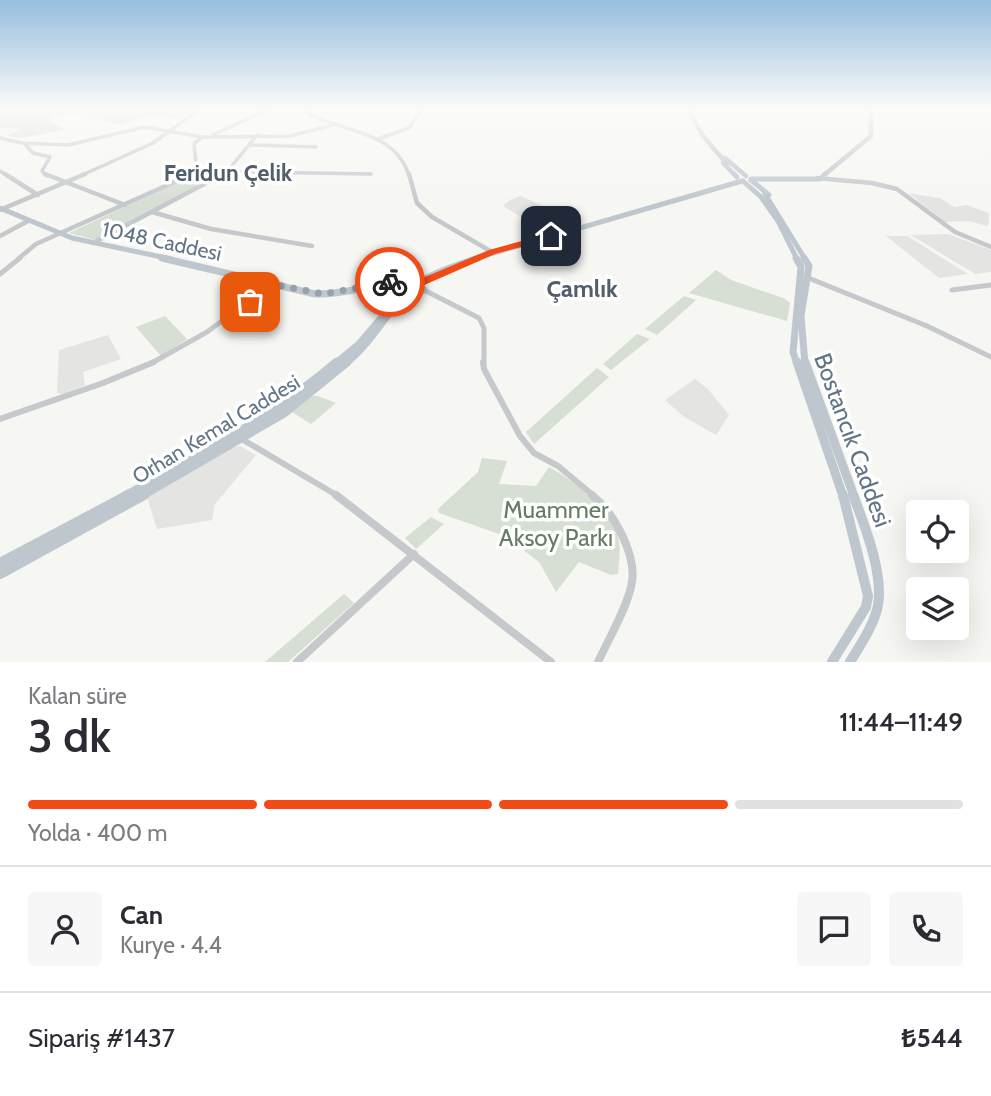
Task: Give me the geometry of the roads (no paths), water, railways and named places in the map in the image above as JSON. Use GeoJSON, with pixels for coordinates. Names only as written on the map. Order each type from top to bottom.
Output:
{"type":"FeatureCollection","features":[{"type":"Feature","properties":{"kind":"main road"},"geometry":{"type":"LineString","coordinates":[[706,140],[728,164],[710,140]]}},
{"type":"Feature","properties":{"kind":"main road"},"geometry":{"type":"LineString","coordinates":[[706,140],[742,179],[772,199],[782,224]]}},
{"type":"Feature","properties":{"kind":"main road"},"geometry":{"type":"LineString","coordinates":[[818,178],[865,140]]}},
{"type":"Feature","properties":{"kind":"main road"},"geometry":{"type":"LineString","coordinates":[[713,145],[742,179]]}},
{"type":"Feature","properties":{"kind":"main road","name":"Orhan Kemal Caddesi"},"geometry":{"type":"LineString","coordinates":[[0,563],[284,413],[358,354],[414,285],[490,251],[623,216],[742,179],[818,178]]}},
{"type":"Feature","properties":{"kind":"main road","name":"Bostancık Caddesi"},"geometry":{"type":"LineString","coordinates":[[763,194],[782,224],[800,263],[803,276],[800,350],[861,516],[873,557],[880,597],[876,615],[850,662]]}},
{"type":"Feature","properties":{"kind":"main road","name":"1048 Caddesi"},"geometry":{"type":"LineString","coordinates":[[1,209],[58,234],[91,244],[195,264],[324,294],[414,285]]}},
{"type":"Feature","properties":{"kind":"main road","name":"Bostancık Caddesi"},"geometry":{"type":"LineString","coordinates":[[803,276],[793,352],[846,504],[867,596],[866,607],[832,662]]}},
{"type":"Feature","properties":{"kind":"main road","name":"Orhan Kemal Caddesi"},"geometry":{"type":"LineString","coordinates":[[0,574],[238,436]]}},
{"type":"Feature","properties":{"kind":"street"},"geometry":{"type":"LineString","coordinates":[[7,140],[22,144],[77,144],[91,140]]}},
{"type":"Feature","properties":{"kind":"street"},"geometry":{"type":"LineString","coordinates":[[1,209],[65,185],[121,159],[154,140]]}},
{"type":"Feature","properties":{"kind":"street"},"geometry":{"type":"LineString","coordinates":[[196,171],[194,144],[200,140]]}},
{"type":"Feature","properties":{"kind":"street"},"geometry":{"type":"LineString","coordinates":[[91,244],[226,173],[254,140]]}},
{"type":"Feature","properties":{"kind":"street"},"geometry":{"type":"LineString","coordinates":[[379,140],[405,161],[417,204],[432,217],[490,251]]}},
{"type":"Feature","properties":{"kind":"street"},"geometry":{"type":"LineString","coordinates":[[22,144],[33,153],[50,157],[42,171],[65,185],[125,205]]}},
{"type":"Feature","properties":{"kind":"street"},"geometry":{"type":"LineString","coordinates":[[250,145],[316,147]]}},
{"type":"Feature","properties":{"kind":"street"},"geometry":{"type":"LineString","coordinates":[[0,171],[38,195]]}},
{"type":"Feature","properties":{"kind":"street"},"geometry":{"type":"LineString","coordinates":[[0,274],[28,249],[196,171],[371,174]]}},
{"type":"Feature","properties":{"kind":"street"},"geometry":{"type":"LineString","coordinates":[[818,178],[849,180],[897,189],[955,232],[991,247]]}},
{"type":"Feature","properties":{"kind":"street"},"geometry":{"type":"LineString","coordinates":[[152,212],[211,229],[312,246]]}},
{"type":"Feature","properties":{"kind":"street"},"geometry":{"type":"LineString","coordinates":[[0,236],[29,221]]}},
{"type":"Feature","properties":{"kind":"street"},"geometry":{"type":"LineString","coordinates":[[803,276],[915,320],[991,357]]}},
{"type":"Feature","properties":{"kind":"street"},"geometry":{"type":"LineString","coordinates":[[0,419],[97,386],[159,360],[250,302],[272,284]]}},
{"type":"Feature","properties":{"kind":"street"},"geometry":{"type":"LineString","coordinates":[[414,285],[479,318],[484,328],[484,369],[520,436],[534,453],[558,466],[603,504],[629,548],[632,585],[615,629],[597,662]]}},
{"type":"Feature","properties":{"kind":"street"},"geometry":{"type":"LineString","coordinates":[[952,290],[991,285]]}},
{"type":"Feature","properties":{"kind":"street"},"geometry":{"type":"LineString","coordinates":[[238,436],[338,496],[551,662]]}},
{"type":"Feature","properties":{"kind":"street"},"geometry":{"type":"LineString","coordinates":[[297,662],[414,554]]}},
{"type":"Feature","properties":{"kind":"district","name":"Feridun Çelik"},"geometry":{"type":"Point","coordinates":[228,173]}},
{"type":"Feature","properties":{"kind":"district","name":"Çamlık"},"geometry":{"type":"Point","coordinates":[582,288]}},
{"type":"Feature","properties":{"kind":"park label","name":"Muammer Aksoy Parkı"},"geometry":{"type":"Point","coordinates":[556,523]}}]}
